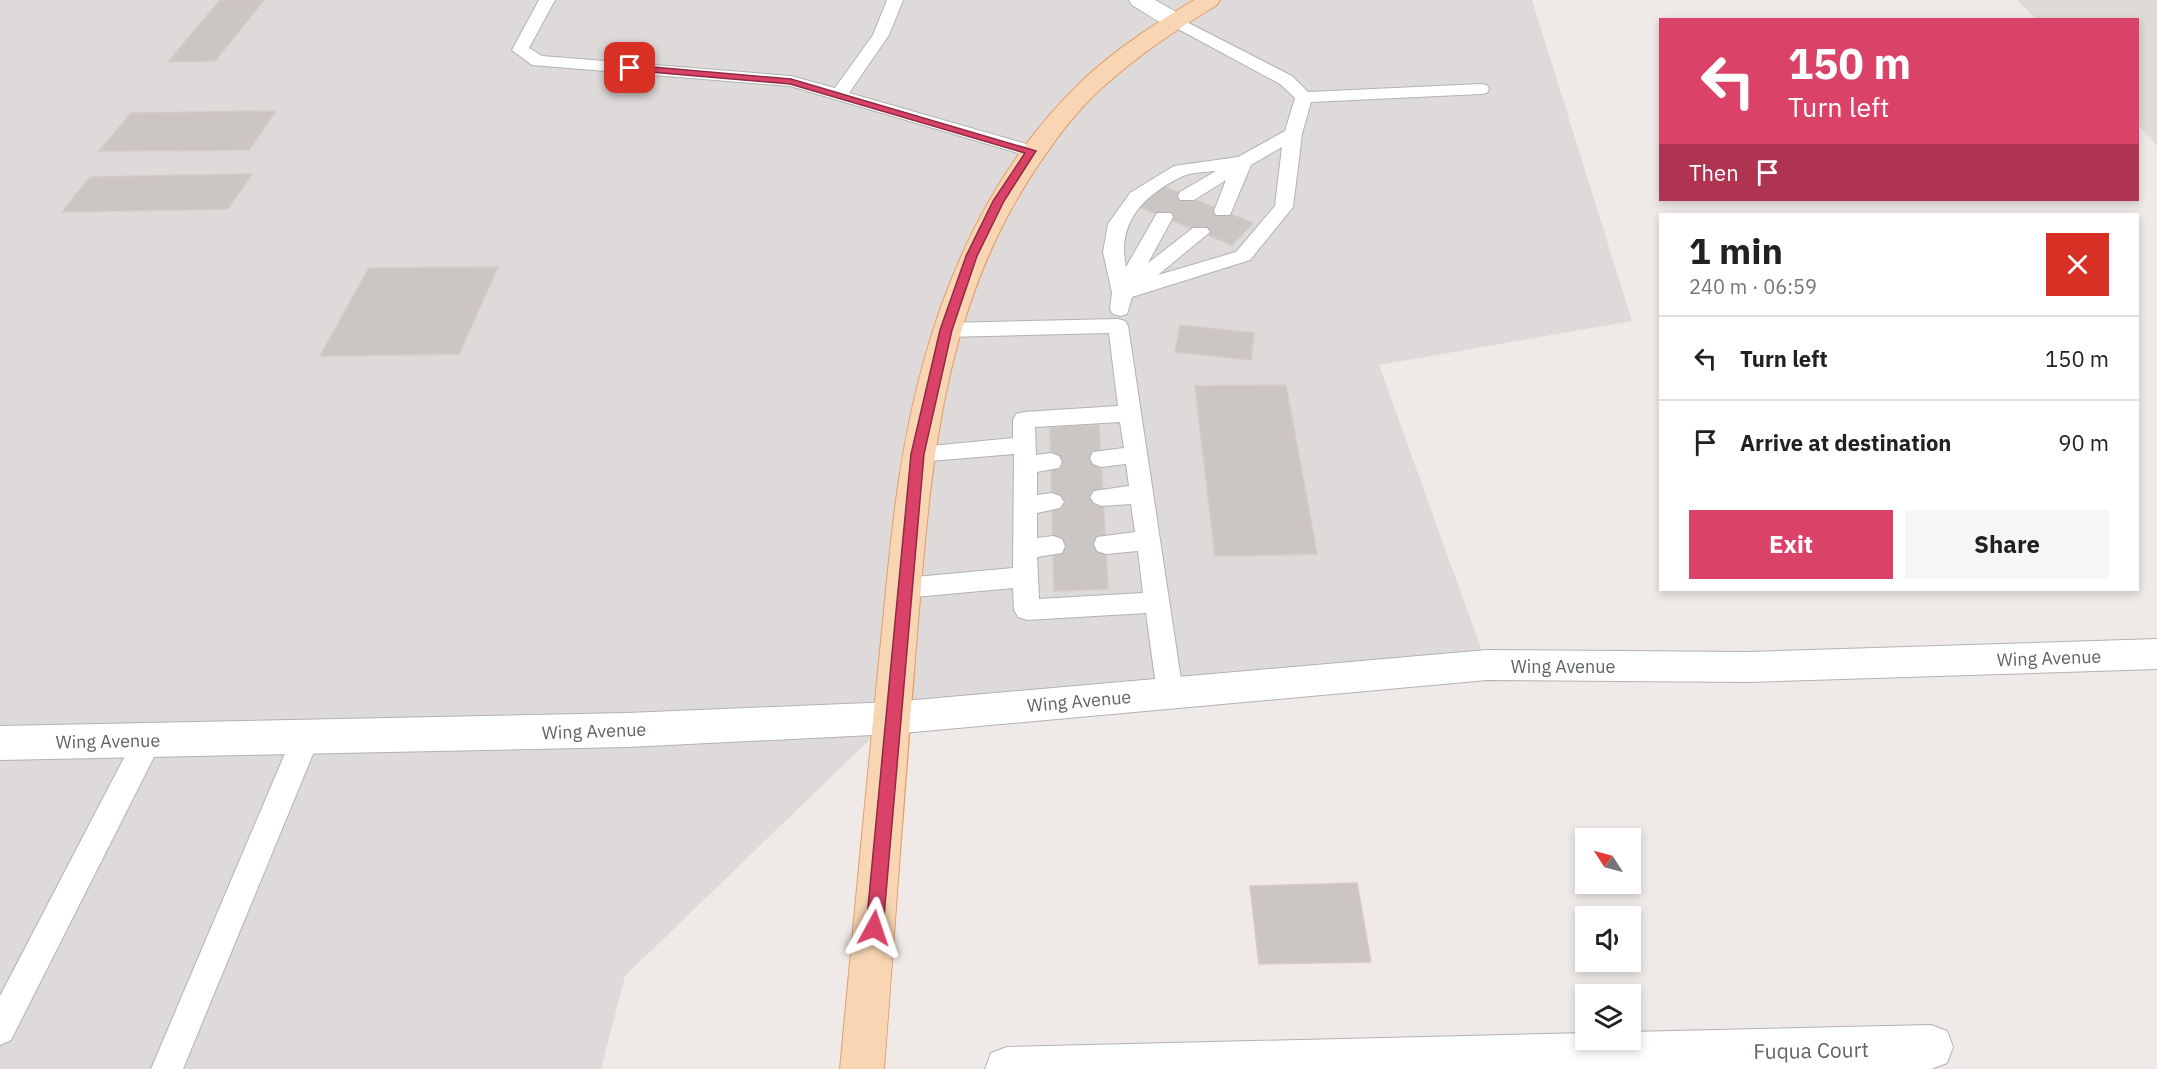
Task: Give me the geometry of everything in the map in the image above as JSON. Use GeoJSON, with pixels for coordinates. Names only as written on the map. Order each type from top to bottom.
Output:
{"type":"FeatureCollection","features":[{"type":"Feature","properties":{"kind":"main road"},"geometry":{"type":"LineString","coordinates":[[862,1069],[892,718],[918,454],[946,330],[972,256],[999,201],[1031,151],[1068,107],[1110,67],[1209,0]]}},
{"type":"Feature","properties":{"kind":"street"},"geometry":{"type":"LineString","coordinates":[[1140,0],[1175,21]]}},
{"type":"Feature","properties":{"kind":"street","name":"Wing Avenue"},"geometry":{"type":"LineString","coordinates":[[0,743],[627,730],[892,718],[1487,665],[1748,667],[2157,654]]}},
{"type":"Feature","properties":{"kind":"street","name":"Fuqua Court"},"geometry":{"type":"LineString","coordinates":[[1007,1069],[1931,1047]]}},
{"type":"Feature","properties":{"kind":"lane"},"geometry":{"type":"LineString","coordinates":[[547,0],[520,50],[538,61],[791,81],[1031,151]]}},
{"type":"Feature","properties":{"kind":"lane"},"geometry":{"type":"LineString","coordinates":[[839,95],[881,35],[895,0]]}},
{"type":"Feature","properties":{"kind":"lane"},"geometry":{"type":"LineString","coordinates":[[1175,21],[1286,80],[1304,97],[1481,90]]}},
{"type":"Feature","properties":{"kind":"lane"},"geometry":{"type":"LineString","coordinates":[[1122,293],[1243,256],[1284,207],[1293,134],[1304,97]]}},
{"type":"Feature","properties":{"kind":"lane"},"geometry":{"type":"LineString","coordinates":[[1187,196],[1293,134]]}},
{"type":"Feature","properties":{"kind":"lane"},"geometry":{"type":"LineString","coordinates":[[1223,211],[1243,162]]}},
{"type":"Feature","properties":{"kind":"lane"},"geometry":{"type":"LineString","coordinates":[[1170,693],[1118,326],[1122,293],[1113,252],[1118,224],[1137,197],[1180,170],[1243,162]]}},
{"type":"Feature","properties":{"kind":"lane"},"geometry":{"type":"LineString","coordinates":[[1122,293],[1164,217]]}},
{"type":"Feature","properties":{"kind":"lane"},"geometry":{"type":"LineString","coordinates":[[1122,293],[1200,232]]}},
{"type":"Feature","properties":{"kind":"lane"},"geometry":{"type":"LineString","coordinates":[[946,330],[1118,326]]}},
{"type":"Feature","properties":{"kind":"lane"},"geometry":{"type":"LineString","coordinates":[[1131,413],[1024,420],[1027,610],[1157,602]]}},
{"type":"Feature","properties":{"kind":"lane"},"geometry":{"type":"LineString","coordinates":[[918,454],[1025,455],[1051,462]]}},
{"type":"Feature","properties":{"kind":"lane"},"geometry":{"type":"LineString","coordinates":[[1101,458],[1137,456]]}},
{"type":"Feature","properties":{"kind":"lane"},"geometry":{"type":"LineString","coordinates":[[1102,497],[1142,494]]}},
{"type":"Feature","properties":{"kind":"lane"},"geometry":{"type":"LineString","coordinates":[[1025,506],[1052,502]]}},
{"type":"Feature","properties":{"kind":"lane"},"geometry":{"type":"LineString","coordinates":[[1106,544],[1149,540]]}},
{"type":"Feature","properties":{"kind":"lane"},"geometry":{"type":"LineString","coordinates":[[1025,548],[1053,546]]}},
{"type":"Feature","properties":{"kind":"lane"},"geometry":{"type":"LineString","coordinates":[[904,588],[1025,577]]}},
{"type":"Feature","properties":{"kind":"lane"},"geometry":{"type":"LineString","coordinates":[[167,1069],[306,737]]}},
{"type":"Feature","properties":{"kind":"lane"},"geometry":{"type":"LineString","coordinates":[[0,1029],[148,740]]}},
{"type":"Feature","properties":{"kind":"shaded area"},"geometry":{"type":"Polygon","coordinates":[[[0,0],[1532,0],[1632,321],[1379,365],[1487,665],[892,718],[625,976],[601,1069],[0,1069],[0,0]]]}},
{"type":"Feature","properties":{"kind":"shaded area"},"geometry":{"type":"Polygon","coordinates":[[[2017,0],[2157,0],[2157,146],[2139,126],[2139,18],[2035,18],[2017,0]]]}},
{"type":"Feature","properties":{"kind":"building"},"geometry":{"type":"Polygon","coordinates":[[[220,0],[264,0],[215,61],[168,62],[220,0]]]}},
{"type":"Feature","properties":{"kind":"building"},"geometry":{"type":"Polygon","coordinates":[[[276,111],[249,150],[99,151],[131,113],[276,111]]]}},
{"type":"Feature","properties":{"kind":"building"},"geometry":{"type":"Polygon","coordinates":[[[252,174],[228,209],[62,212],[90,177],[252,174]]]}},
{"type":"Feature","properties":{"kind":"building"},"geometry":{"type":"Polygon","coordinates":[[[1162,186],[1253,223],[1232,245],[1139,207],[1162,186]]]}},
{"type":"Feature","properties":{"kind":"building"},"geometry":{"type":"Polygon","coordinates":[[[498,267],[459,354],[320,356],[369,268],[498,267]]]}},
{"type":"Feature","properties":{"kind":"building"},"geometry":{"type":"Polygon","coordinates":[[[1180,325],[1254,333],[1251,360],[1175,352],[1180,325]]]}},
{"type":"Feature","properties":{"kind":"building"},"geometry":{"type":"Polygon","coordinates":[[[1286,385],[1317,554],[1215,556],[1195,386],[1286,385]]]}},
{"type":"Feature","properties":{"kind":"building"},"geometry":{"type":"Polygon","coordinates":[[[1099,425],[1108,589],[1054,591],[1050,427],[1099,425]]]}},
{"type":"Feature","properties":{"kind":"building"},"geometry":{"type":"Polygon","coordinates":[[[1357,883],[1371,962],[1259,964],[1250,886],[1357,883]]]}},
{"type":"Feature","properties":{"kind":"route"},"geometry":{"type":"LineString","coordinates":[[630,68],[791,81],[1031,151],[999,201],[972,256],[946,330],[918,454],[909,529],[874,928]]}}]}
